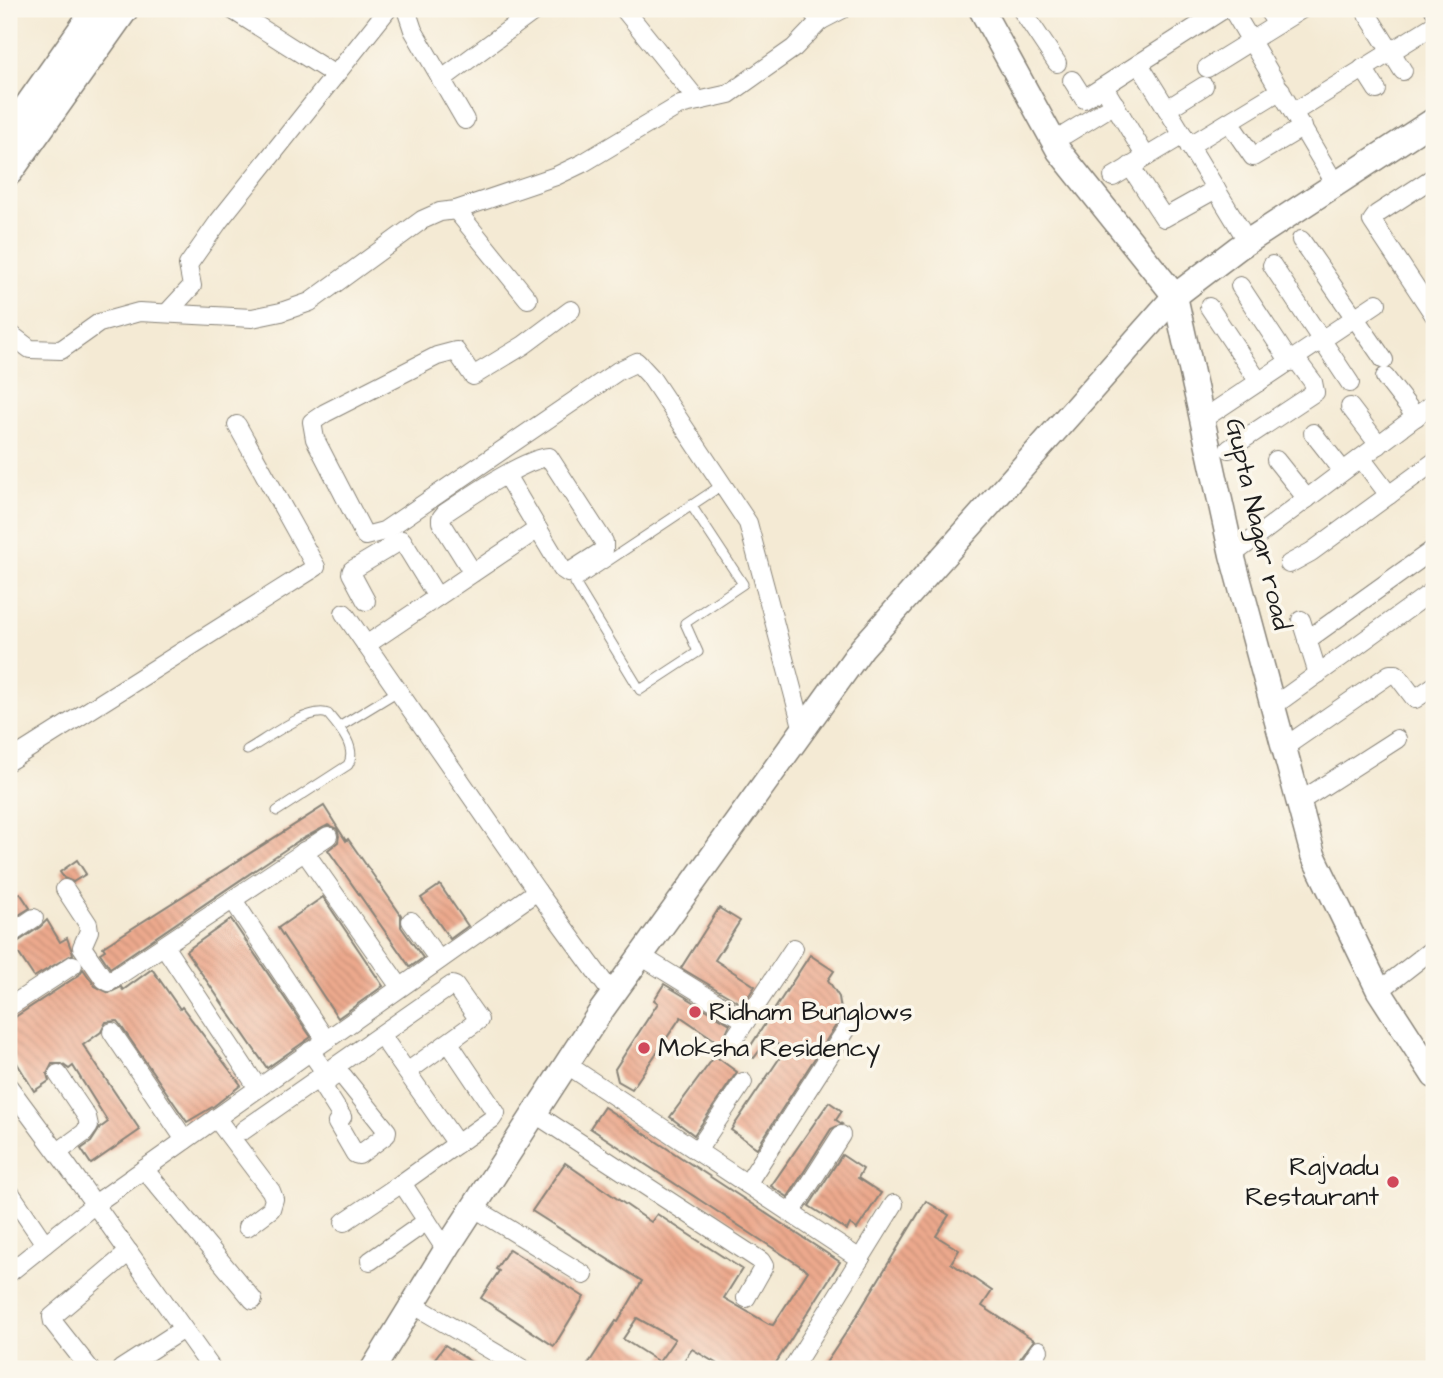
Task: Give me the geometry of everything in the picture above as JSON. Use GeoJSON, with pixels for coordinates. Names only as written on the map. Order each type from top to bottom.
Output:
{"type":"FeatureCollection","features":[{"type":"Feature","properties":{"kind":"main road"},"geometry":{"type":"LineString","coordinates":[[9,134],[97,9]]}},
{"type":"Feature","properties":{"kind":"main road"},"geometry":{"type":"LineString","coordinates":[[9,171],[124,9]]}},
{"type":"Feature","properties":{"kind":"street"},"geometry":{"type":"LineString","coordinates":[[230,9],[335,75]]}},
{"type":"Feature","properties":{"kind":"street"},"geometry":{"type":"LineString","coordinates":[[167,313],[192,286],[188,265],[211,232],[388,9]]}},
{"type":"Feature","properties":{"kind":"street"},"geometry":{"type":"LineString","coordinates":[[406,9],[413,30],[465,120]]}},
{"type":"Feature","properties":{"kind":"street"},"geometry":{"type":"LineString","coordinates":[[440,80],[537,9]]}},
{"type":"Feature","properties":{"kind":"street"},"geometry":{"type":"LineString","coordinates":[[624,9],[698,101]]}},
{"type":"Feature","properties":{"kind":"street"},"geometry":{"type":"LineString","coordinates":[[9,334],[30,349],[61,350],[99,323],[139,312],[252,318],[310,302],[422,220],[556,176],[583,163],[680,105],[729,94],[794,48],[815,15],[843,9]]}},
{"type":"Feature","properties":{"kind":"street","name":"Gupta Nagar road"},"geometry":{"type":"LineString","coordinates":[[982,9],[1059,150],[1175,296],[1232,555],[1313,855],[1379,991],[1431,1065]]}},
{"type":"Feature","properties":{"kind":"street"},"geometry":{"type":"LineString","coordinates":[[1021,9],[1057,63]]}},
{"type":"Feature","properties":{"kind":"street"},"geometry":{"type":"LineString","coordinates":[[1072,80],[1084,99],[1224,9]]}},
{"type":"Feature","properties":{"kind":"street"},"geometry":{"type":"LineString","coordinates":[[1232,9],[1336,185]]}},
{"type":"Feature","properties":{"kind":"street"},"geometry":{"type":"LineString","coordinates":[[1267,9],[1277,24]]}},
{"type":"Feature","properties":{"kind":"street"},"geometry":{"type":"LineString","coordinates":[[1207,68],[1302,9]]}},
{"type":"Feature","properties":{"kind":"street"},"geometry":{"type":"LineString","coordinates":[[1364,9],[1403,71]]}},
{"type":"Feature","properties":{"kind":"street"},"geometry":{"type":"LineString","coordinates":[[1229,122],[1253,157],[1363,68],[1434,25]]}},
{"type":"Feature","properties":{"kind":"street"},"geometry":{"type":"LineString","coordinates":[[1139,64],[1248,242]]}},
{"type":"Feature","properties":{"kind":"street"},"geometry":{"type":"LineString","coordinates":[[1363,68],[1377,90]]}},
{"type":"Feature","properties":{"kind":"street"},"geometry":{"type":"LineString","coordinates":[[1167,109],[1204,86]]}},
{"type":"Feature","properties":{"kind":"street"},"geometry":{"type":"LineString","coordinates":[[1104,87],[1146,157]]}},
{"type":"Feature","properties":{"kind":"street"},"geometry":{"type":"LineString","coordinates":[[1113,177],[1146,157],[1229,122],[1281,90]]}},
{"type":"Feature","properties":{"kind":"street"},"geometry":{"type":"LineString","coordinates":[[1066,134],[1115,104]]}},
{"type":"Feature","properties":{"kind":"street"},"geometry":{"type":"LineString","coordinates":[[373,1369],[473,1207],[566,1064],[862,648],[1175,296],[1248,242],[1434,120]]}},
{"type":"Feature","properties":{"kind":"street"},"geometry":{"type":"LineString","coordinates":[[1130,166],[1164,218],[1216,189]]}},
{"type":"Feature","properties":{"kind":"street"},"geometry":{"type":"LineString","coordinates":[[1434,177],[1372,220],[1434,315]]}},
{"type":"Feature","properties":{"kind":"street"},"geometry":{"type":"LineString","coordinates":[[456,209],[528,299]]}},
{"type":"Feature","properties":{"kind":"street"},"geometry":{"type":"LineString","coordinates":[[1301,240],[1355,318],[1416,417]]}},
{"type":"Feature","properties":{"kind":"street"},"geometry":{"type":"LineString","coordinates":[[1272,265],[1350,383]]}},
{"type":"Feature","properties":{"kind":"street"},"geometry":{"type":"LineString","coordinates":[[1229,449],[1315,392],[1313,382],[1293,360],[1240,286]]}},
{"type":"Feature","properties":{"kind":"street"},"geometry":{"type":"LineString","coordinates":[[1203,419],[1377,303]]}},
{"type":"Feature","properties":{"kind":"street"},"geometry":{"type":"LineString","coordinates":[[1209,307],[1259,382]]}},
{"type":"Feature","properties":{"kind":"street"},"geometry":{"type":"LineString","coordinates":[[571,310],[523,345],[473,376],[456,351],[438,356],[312,422],[315,439],[365,536],[384,531],[618,371],[637,362],[650,376],[748,523],[803,730]]}},
{"type":"Feature","properties":{"kind":"street"},"geometry":{"type":"LineString","coordinates":[[1232,555],[1434,403]]}},
{"type":"Feature","properties":{"kind":"street"},"geometry":{"type":"LineString","coordinates":[[1350,407],[1379,445]]}},
{"type":"Feature","properties":{"kind":"street"},"geometry":{"type":"LineString","coordinates":[[9,761],[316,568],[237,425]]}},
{"type":"Feature","properties":{"kind":"street"},"geometry":{"type":"LineString","coordinates":[[1313,433],[1343,471]]}},
{"type":"Feature","properties":{"kind":"street"},"geometry":{"type":"LineString","coordinates":[[473,573],[441,518],[506,475],[549,457],[604,542],[604,550],[568,573],[562,569],[506,475]]}},
{"type":"Feature","properties":{"kind":"street"},"geometry":{"type":"LineString","coordinates":[[1361,458],[1389,495]]}},
{"type":"Feature","properties":{"kind":"street"},"geometry":{"type":"LineString","coordinates":[[1276,460],[1307,499]]}},
{"type":"Feature","properties":{"kind":"street"},"geometry":{"type":"LineString","coordinates":[[1289,564],[1311,552],[1434,462]]}},
{"type":"Feature","properties":{"kind":"street"},"geometry":{"type":"LineString","coordinates":[[366,645],[538,529]]}},
{"type":"Feature","properties":{"kind":"street"},"geometry":{"type":"LineString","coordinates":[[366,601],[351,573],[352,570],[402,540],[437,597]]}},
{"type":"Feature","properties":{"kind":"street"},"geometry":{"type":"LineString","coordinates":[[1307,640],[1432,556]]}},
{"type":"Feature","properties":{"kind":"street"},"geometry":{"type":"LineString","coordinates":[[1272,707],[1434,590]]}},
{"type":"Feature","properties":{"kind":"street"},"geometry":{"type":"LineString","coordinates":[[344,613],[537,891],[613,995]]}},
{"type":"Feature","properties":{"kind":"street"},"geometry":{"type":"LineString","coordinates":[[1301,620],[1318,674]]}},
{"type":"Feature","properties":{"kind":"street"},"geometry":{"type":"LineString","coordinates":[[1283,748],[1390,674],[1396,674],[1415,699],[1434,687]]}},
{"type":"Feature","properties":{"kind":"street"},"geometry":{"type":"LineString","coordinates":[[1298,802],[1397,739]]}},
{"type":"Feature","properties":{"kind":"street"},"geometry":{"type":"LineString","coordinates":[[65,889],[88,924],[89,931],[82,947],[106,981],[113,980],[328,836]]}},
{"type":"Feature","properties":{"kind":"street"},"geometry":{"type":"LineString","coordinates":[[304,851],[400,988]]}},
{"type":"Feature","properties":{"kind":"street"},"geometry":{"type":"LineString","coordinates":[[9,1273],[95,1204],[537,891]]}},
{"type":"Feature","properties":{"kind":"street"},"geometry":{"type":"LineString","coordinates":[[233,900],[326,1040]]}},
{"type":"Feature","properties":{"kind":"street"},"geometry":{"type":"LineString","coordinates":[[9,935],[34,918]]}},
{"type":"Feature","properties":{"kind":"street"},"geometry":{"type":"LineString","coordinates":[[411,920],[439,960]]}},
{"type":"Feature","properties":{"kind":"street"},"geometry":{"type":"LineString","coordinates":[[164,946],[258,1088]]}},
{"type":"Feature","properties":{"kind":"street"},"geometry":{"type":"LineString","coordinates":[[641,956],[741,1028],[794,948]]}},
{"type":"Feature","properties":{"kind":"street"},"geometry":{"type":"LineString","coordinates":[[1379,991],[1434,948]]}},
{"type":"Feature","properties":{"kind":"street"},"geometry":{"type":"LineString","coordinates":[[9,1007],[73,965]]}},
{"type":"Feature","properties":{"kind":"street"},"geometry":{"type":"LineString","coordinates":[[244,1130],[328,1076],[452,985],[458,988],[479,1020],[407,1072]]}},
{"type":"Feature","properties":{"kind":"street"},"geometry":{"type":"LineString","coordinates":[[747,1184],[850,1024]]}},
{"type":"Feature","properties":{"kind":"street"},"geometry":{"type":"LineString","coordinates":[[112,1032],[185,1140]]}},
{"type":"Feature","properties":{"kind":"street"},"geometry":{"type":"LineString","coordinates":[[382,1035],[457,1144]]}},
{"type":"Feature","properties":{"kind":"street"},"geometry":{"type":"LineString","coordinates":[[449,1043],[515,1143]]}},
{"type":"Feature","properties":{"kind":"street"},"geometry":{"type":"LineString","coordinates":[[310,1051],[328,1076]]}},
{"type":"Feature","properties":{"kind":"street"},"geometry":{"type":"LineString","coordinates":[[566,1064],[860,1259]]}},
{"type":"Feature","properties":{"kind":"street"},"geometry":{"type":"LineString","coordinates":[[58,1074],[87,1117],[89,1126],[84,1133],[58,1152]]}},
{"type":"Feature","properties":{"kind":"street"},"geometry":{"type":"LineString","coordinates":[[328,1076],[343,1076],[387,1131],[386,1135],[359,1155],[355,1154],[337,1124],[342,1117],[323,1087],[328,1076]]}},
{"type":"Feature","properties":{"kind":"street"},"geometry":{"type":"LineString","coordinates":[[697,1151],[743,1082]]}},
{"type":"Feature","properties":{"kind":"street"},"geometry":{"type":"LineString","coordinates":[[9,1087],[212,1369]]}},
{"type":"Feature","properties":{"kind":"street"},"geometry":{"type":"LineString","coordinates":[[534,1114],[764,1263],[746,1298]]}},
{"type":"Feature","properties":{"kind":"street"},"geometry":{"type":"LineString","coordinates":[[344,1222],[496,1116]]}},
{"type":"Feature","properties":{"kind":"street"},"geometry":{"type":"LineString","coordinates":[[216,1118],[274,1199],[271,1209],[247,1227]]}},
{"type":"Feature","properties":{"kind":"street"},"geometry":{"type":"LineString","coordinates":[[791,1213],[841,1135]]}},
{"type":"Feature","properties":{"kind":"street"},"geometry":{"type":"LineString","coordinates":[[144,1169],[253,1300]]}},
{"type":"Feature","properties":{"kind":"street"},"geometry":{"type":"LineString","coordinates":[[402,1183],[446,1250]]}},
{"type":"Feature","properties":{"kind":"street"},"geometry":{"type":"LineString","coordinates":[[9,1191],[45,1244]]}},
{"type":"Feature","properties":{"kind":"street"},"geometry":{"type":"LineString","coordinates":[[792,1369],[894,1204]]}},
{"type":"Feature","properties":{"kind":"street"},"geometry":{"type":"LineString","coordinates":[[473,1207],[584,1275]]}},
{"type":"Feature","properties":{"kind":"street"},"geometry":{"type":"LineString","coordinates":[[370,1261],[427,1221]]}},
{"type":"Feature","properties":{"kind":"street"},"geometry":{"type":"LineString","coordinates":[[90,1369],[53,1322],[52,1317],[130,1252]]}},
{"type":"Feature","properties":{"kind":"street"},"geometry":{"type":"LineString","coordinates":[[414,1305],[523,1369]]}},
{"type":"Feature","properties":{"kind":"street"},"geometry":{"type":"LineString","coordinates":[[121,1369],[183,1329]]}},
{"type":"Feature","properties":{"kind":"street"},"geometry":{"type":"LineString","coordinates":[[1027,1369],[1039,1350]]}},
{"type":"Feature","properties":{"kind":"lane"},"geometry":{"type":"LineString","coordinates":[[691,505],[743,584],[685,623],[698,652],[640,690],[575,583],[691,505],[722,485]]}},
{"type":"Feature","properties":{"kind":"lane"},"geometry":{"type":"LineString","coordinates":[[339,727],[398,691]]}},
{"type":"Feature","properties":{"kind":"lane"},"geometry":{"type":"LineString","coordinates":[[247,750],[306,715],[318,711],[328,714],[351,748],[348,765],[277,811]]}},
{"type":"Feature","properties":{"kind":"building"},"geometry":{"type":"Polygon","coordinates":[[[324,806],[346,841],[348,839],[401,915],[401,927],[423,958],[410,967],[328,850],[338,842],[339,836],[337,829],[328,825],[298,841],[110,968],[100,953],[105,950],[103,947],[324,806]]]}},
{"type":"Feature","properties":{"kind":"building"},"geometry":{"type":"Polygon","coordinates":[[[77,860],[86,874],[73,882],[64,878],[60,872],[77,860]]]}},
{"type":"Feature","properties":{"kind":"building"},"geometry":{"type":"Polygon","coordinates":[[[440,885],[468,926],[450,939],[421,898],[440,885]]]}},
{"type":"Feature","properties":{"kind":"building"},"geometry":{"type":"Polygon","coordinates":[[[20,893],[30,908],[9,921],[9,900],[20,893]]]}},
{"type":"Feature","properties":{"kind":"building"},"geometry":{"type":"Polygon","coordinates":[[[323,897],[383,986],[338,1018],[278,928],[323,897]]]}},
{"type":"Feature","properties":{"kind":"building"},"geometry":{"type":"Polygon","coordinates":[[[719,908],[740,921],[715,960],[755,986],[743,1005],[681,968],[719,908]]]}},
{"type":"Feature","properties":{"kind":"building"},"geometry":{"type":"Polygon","coordinates":[[[231,919],[311,1037],[267,1068],[186,951],[231,919]]]}},
{"type":"Feature","properties":{"kind":"building"},"geometry":{"type":"Polygon","coordinates":[[[47,920],[60,942],[67,938],[73,954],[34,977],[13,945],[47,920]]]}},
{"type":"Feature","properties":{"kind":"building"},"geometry":{"type":"Polygon","coordinates":[[[810,955],[834,971],[828,980],[839,997],[842,1016],[757,1148],[731,1130],[785,1050],[769,1038],[754,1058],[746,1053],[810,955]]]}},
{"type":"Feature","properties":{"kind":"building"},"geometry":{"type":"Polygon","coordinates":[[[83,969],[95,986],[109,993],[121,987],[123,990],[152,969],[180,1009],[182,1007],[241,1085],[187,1122],[117,1021],[106,1022],[101,1032],[83,1045],[140,1130],[91,1164],[81,1149],[91,1142],[100,1128],[108,1122],[73,1066],[69,1069],[62,1064],[52,1064],[47,1074],[49,1081],[34,1091],[9,1050],[9,1018],[15,1017],[79,975],[83,969]]]}},
{"type":"Feature","properties":{"kind":"building"},"geometry":{"type":"Polygon","coordinates":[[[664,984],[730,1024],[725,1035],[726,1040],[722,1045],[681,1017],[632,1089],[618,1081],[615,1069],[658,1003],[654,1000],[664,984]]]}},
{"type":"Feature","properties":{"kind":"building"},"geometry":{"type":"Polygon","coordinates":[[[715,1056],[737,1072],[694,1135],[670,1117],[715,1056]]]}},
{"type":"Feature","properties":{"kind":"building"},"geometry":{"type":"Polygon","coordinates":[[[829,1102],[842,1111],[836,1120],[842,1124],[831,1129],[788,1197],[771,1186],[829,1102]]]}},
{"type":"Feature","properties":{"kind":"building"},"geometry":{"type":"Polygon","coordinates":[[[604,1107],[840,1262],[772,1369],[726,1369],[692,1349],[678,1369],[585,1369],[616,1321],[618,1322],[642,1281],[532,1211],[565,1163],[651,1222],[657,1214],[742,1269],[724,1298],[769,1324],[773,1325],[808,1271],[590,1128],[604,1107]],[[637,1318],[623,1339],[659,1362],[675,1339],[637,1318]]]}},
{"type":"Feature","properties":{"kind":"building"},"geometry":{"type":"Polygon","coordinates":[[[842,1155],[863,1169],[858,1178],[881,1193],[857,1229],[850,1224],[847,1230],[809,1206],[842,1155]]]}},
{"type":"Feature","properties":{"kind":"building"},"geometry":{"type":"Polygon","coordinates":[[[926,1201],[949,1215],[936,1236],[959,1250],[951,1263],[992,1291],[982,1306],[1034,1340],[1017,1363],[1016,1369],[822,1369],[851,1325],[926,1201]]]}},
{"type":"Feature","properties":{"kind":"building"},"geometry":{"type":"Polygon","coordinates":[[[509,1249],[584,1297],[554,1346],[481,1298],[499,1271],[496,1269],[509,1249]]]}},
{"type":"Feature","properties":{"kind":"building"},"geometry":{"type":"Polygon","coordinates":[[[445,1345],[482,1369],[445,1369],[433,1361],[445,1345]]]}},
{"type":"Feature","properties":{"kind":"place","name":"Ridham Bunglows"},"geometry":{"type":"Point","coordinates":[695,1012]}},
{"type":"Feature","properties":{"kind":"place","name":"Moksha Residency"},"geometry":{"type":"Point","coordinates":[644,1048]}},
{"type":"Feature","properties":{"kind":"place","name":"Rajvadu Restaurant"},"geometry":{"type":"Point","coordinates":[1393,1182]}}]}
